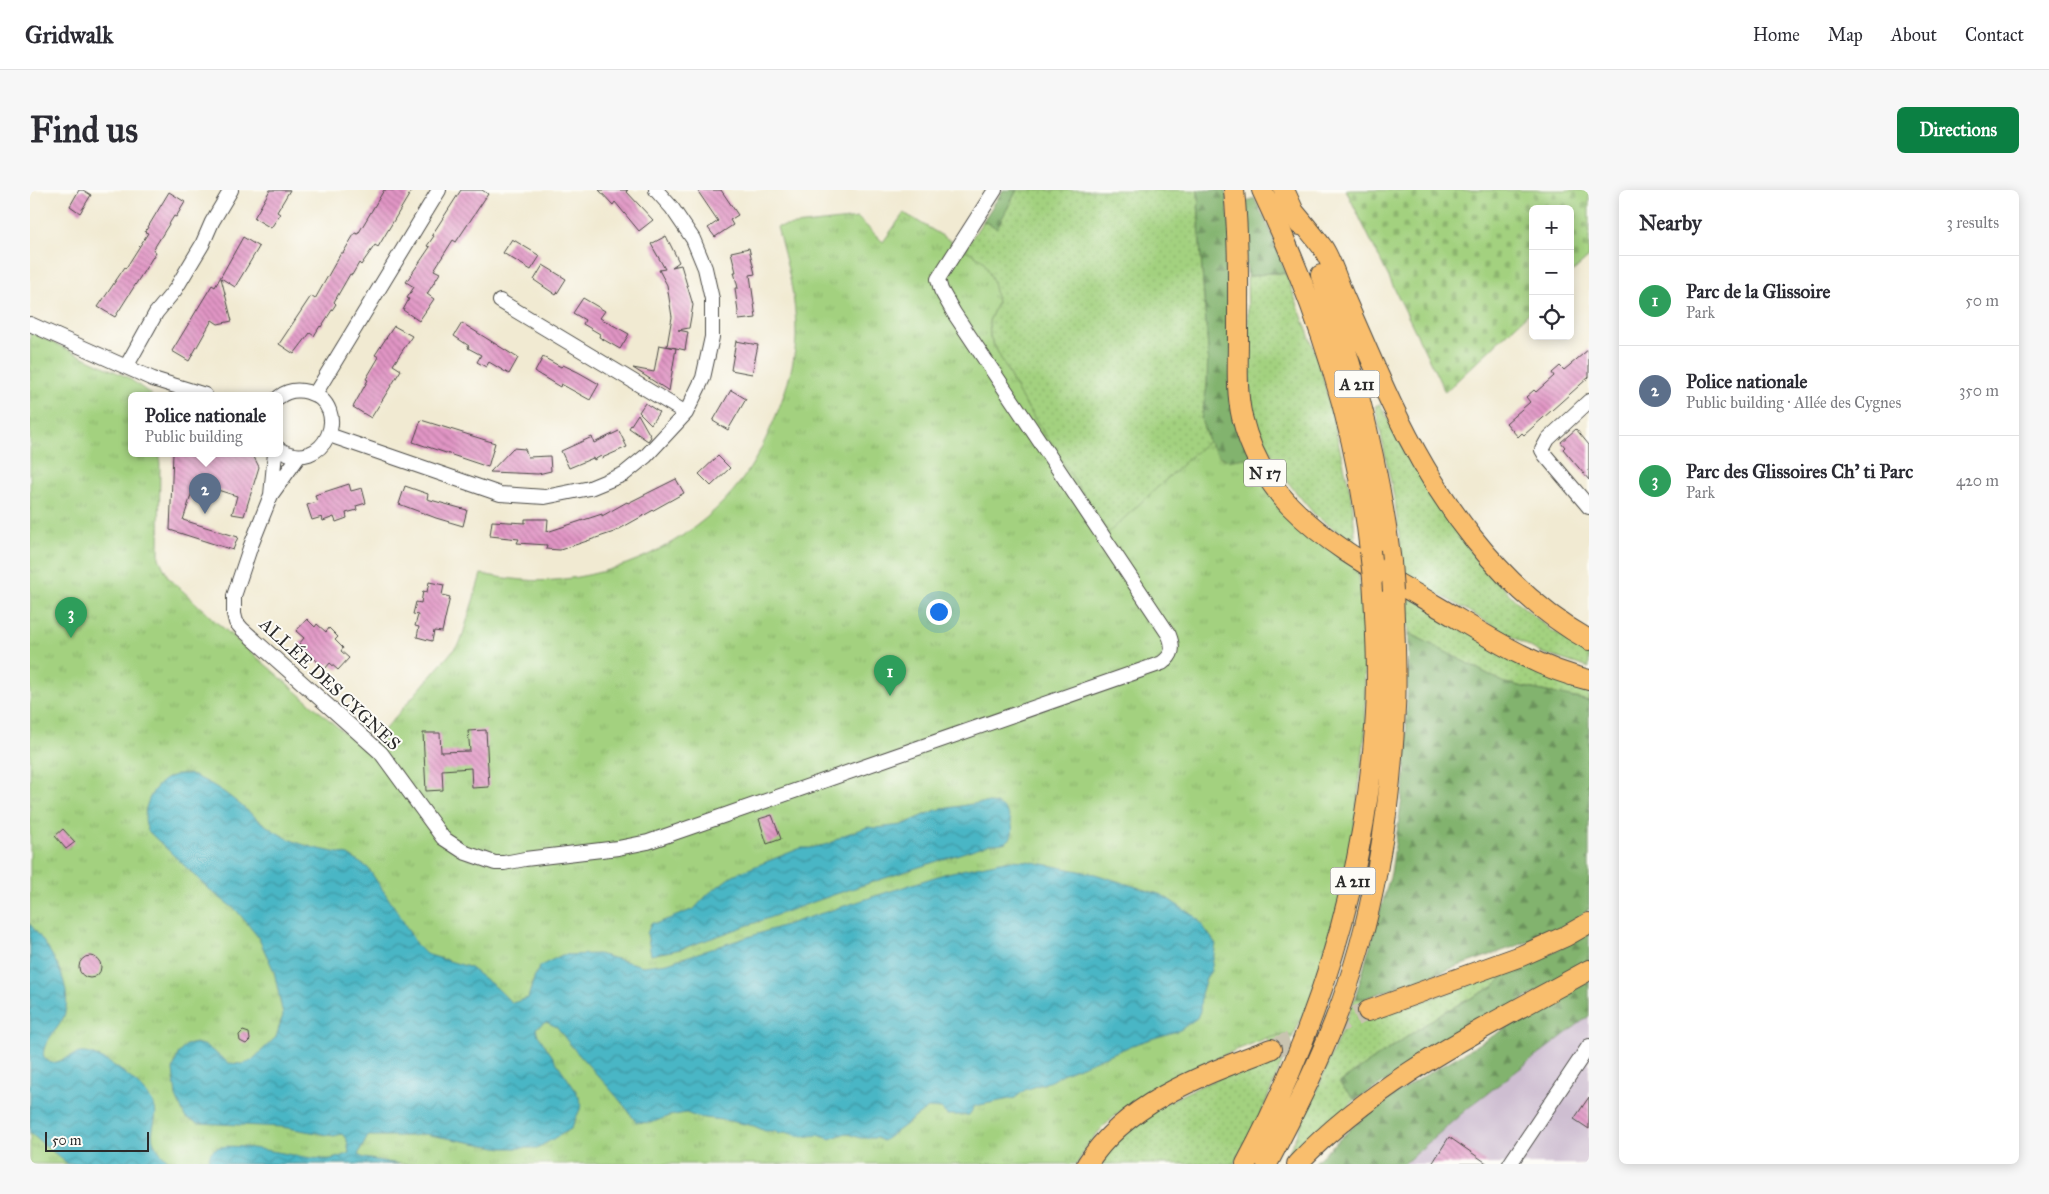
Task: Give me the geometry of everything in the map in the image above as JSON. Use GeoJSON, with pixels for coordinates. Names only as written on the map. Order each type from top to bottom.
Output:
{"type":"FeatureCollection","features":[{"type":"Feature","properties":{"kind":"highway","name":"N 17"},"geometry":{"type":"LineString","coordinates":[[1234,190],[1239,393],[1242,416],[1248,436],[1270,482],[1289,505],[1313,528],[1356,558],[1514,651],[1546,667],[1589,680]]}},
{"type":"Feature","properties":{"kind":"highway","name":"A 211"},"geometry":{"type":"LineString","coordinates":[[1246,1164],[1271,1116],[1310,1026],[1328,976],[1348,904],[1362,834],[1375,728],[1376,664],[1373,578],[1359,471],[1328,349],[1295,261],[1262,190]]}},
{"type":"Feature","properties":{"kind":"highway"},"geometry":{"type":"LineString","coordinates":[[1284,190],[1294,212],[1324,250],[1392,405],[1433,480],[1464,524],[1513,582],[1551,616],[1589,640]]}},
{"type":"Feature","properties":{"kind":"highway","name":"A 211"},"geometry":{"type":"LineString","coordinates":[[1267,1164],[1289,1123],[1335,1020],[1353,968],[1373,889],[1384,821],[1392,754],[1395,707],[1393,591],[1382,497],[1366,417],[1351,362],[1316,262],[1294,212]]}},
{"type":"Feature","properties":{"kind":"highway"},"geometry":{"type":"LineString","coordinates":[[1368,1011],[1521,956],[1566,936],[1589,923]]}},
{"type":"Feature","properties":{"kind":"highway"},"geometry":{"type":"LineString","coordinates":[[1297,1164],[1345,1118],[1398,1079],[1589,970]]}},
{"type":"Feature","properties":{"kind":"highway"},"geometry":{"type":"LineString","coordinates":[[1087,1164],[1117,1130],[1168,1092],[1195,1078],[1271,1049]]}},
{"type":"Feature","properties":{"kind":"street"},"geometry":{"type":"LineString","coordinates":[[126,368],[156,314],[175,290],[202,245],[212,222],[231,190]]}},
{"type":"Feature","properties":{"kind":"street"},"geometry":{"type":"LineString","coordinates":[[315,394],[439,190]]}},
{"type":"Feature","properties":{"kind":"street"},"geometry":{"type":"LineString","coordinates":[[329,435],[500,494],[545,497],[590,488],[624,474],[646,456],[686,413],[703,378],[712,337],[712,299],[705,268],[694,239],[672,208],[656,190]]}},
{"type":"Feature","properties":{"kind":"street","name":"ALLÉE DES CYGNES"},"geometry":{"type":"LineString","coordinates":[[275,457],[271,495],[234,596],[236,622],[242,630],[381,753],[443,838],[466,853],[495,863],[618,848],[648,842],[1162,663],[1172,653],[1173,646],[1168,635],[950,307],[938,284],[938,279],[995,190]]}},
{"type":"Feature","properties":{"kind":"street"},"geometry":{"type":"LineString","coordinates":[[500,301],[686,413]]}},
{"type":"Feature","properties":{"kind":"street"},"geometry":{"type":"LineString","coordinates":[[30,324],[126,368],[153,379],[195,392]]}},
{"type":"Feature","properties":{"kind":"street"},"geometry":{"type":"LineString","coordinates":[[283,394],[300,390],[315,394],[324,401],[330,412],[332,423],[329,435],[322,446],[312,453],[299,456],[283,451]]}},
{"type":"Feature","properties":{"kind":"street"},"geometry":{"type":"LineString","coordinates":[[1589,401],[1548,439],[1542,450],[1589,507]]}},
{"type":"Feature","properties":{"kind":"street","name":"ALLÉE DES CYGNES"},"geometry":{"type":"LineString","coordinates":[[271,495],[299,456]]}},
{"type":"Feature","properties":{"kind":"street"},"geometry":{"type":"LineString","coordinates":[[1510,1164],[1589,1046]]}},
{"type":"Feature","properties":{"kind":"shaded area"},"geometry":{"type":"Polygon","coordinates":[[[1589,1016],[1589,1164],[1404,1164],[1468,1108],[1589,1016]]]}},
{"type":"Feature","properties":{"kind":"green space"},"geometry":{"type":"Polygon","coordinates":[[[1003,190],[1017,190],[997,228],[983,221],[1003,190]]]}},
{"type":"Feature","properties":{"kind":"green space"},"geometry":{"type":"Polygon","coordinates":[[[1017,190],[1198,190],[1208,350],[1207,387],[1201,419],[1230,461],[1366,725],[1354,830],[950,741],[1018,394],[990,337],[989,321],[997,302],[965,249],[983,221],[997,227],[1017,190]]]}},
{"type":"Feature","properties":{"kind":"green space"},"geometry":{"type":"Polygon","coordinates":[[[1198,190],[1226,190],[1252,457],[1231,461],[1216,455],[1208,441],[1201,419],[1207,387],[1208,350],[1198,190]]]}},
{"type":"Feature","properties":{"kind":"green space"},"geometry":{"type":"Polygon","coordinates":[[[1346,190],[1589,190],[1589,257],[1574,270],[1574,205],[1529,205],[1529,313],[1445,392],[1346,190]]]}},
{"type":"Feature","properties":{"kind":"green space"},"geometry":{"type":"Polygon","coordinates":[[[1254,198],[1269,228],[1286,273],[1269,273],[1247,277],[1245,203],[1254,198]]]}},
{"type":"Feature","properties":{"kind":"green space"},"geometry":{"type":"Polygon","coordinates":[[[904,213],[983,260],[993,281],[997,303],[989,321],[990,337],[1019,394],[1108,533],[1208,441],[1217,454],[1226,459],[1252,457],[1358,568],[1363,615],[1366,725],[1354,830],[1337,913],[1309,1004],[1293,1036],[1267,1038],[1214,1059],[1160,1085],[1134,1101],[1111,1119],[1092,1140],[1077,1164],[30,1164],[30,332],[127,377],[148,392],[128,392],[128,457],[160,457],[159,558],[168,577],[214,620],[364,750],[378,737],[461,641],[481,574],[543,581],[589,575],[614,568],[662,548],[684,535],[724,501],[741,481],[758,454],[776,415],[788,383],[795,349],[796,324],[793,296],[777,227],[858,218],[883,242],[904,213]]]}},
{"type":"Feature","properties":{"kind":"green space"},"geometry":{"type":"Polygon","coordinates":[[[1269,273],[1286,274],[1320,365],[1352,499],[1356,545],[1315,515],[1281,474],[1256,424],[1250,390],[1247,277],[1269,273]]]}},
{"type":"Feature","properties":{"kind":"green space"},"geometry":{"type":"Polygon","coordinates":[[[1380,404],[1415,468],[1476,559],[1516,601],[1551,630],[1589,651],[1589,668],[1539,652],[1404,574],[1395,502],[1375,406],[1380,404]]]}},
{"type":"Feature","properties":{"kind":"green space"},"geometry":{"type":"Polygon","coordinates":[[[1406,596],[1589,684],[1589,701],[1505,683],[1409,633],[1406,596]]]}},
{"type":"Feature","properties":{"kind":"green space"},"geometry":{"type":"Polygon","coordinates":[[[1409,633],[1505,683],[1589,701],[1589,910],[1554,933],[1366,998],[1355,998],[1391,873],[1405,777],[1409,633]]]}},
{"type":"Feature","properties":{"kind":"green space"},"geometry":{"type":"Polygon","coordinates":[[[1589,933],[1589,961],[1355,1100],[1339,1083],[1442,1013],[1495,986],[1506,972],[1539,959],[1589,933]]]}},
{"type":"Feature","properties":{"kind":"green space"},"geometry":{"type":"Polygon","coordinates":[[[1506,972],[1495,986],[1442,1013],[1339,1083],[1355,1100],[1289,1159],[1287,1156],[1355,998],[1366,998],[1370,1020],[1506,972]]]}},
{"type":"Feature","properties":{"kind":"green space"},"geometry":{"type":"Polygon","coordinates":[[[1589,980],[1589,1016],[1468,1108],[1404,1164],[1313,1164],[1360,1120],[1412,1083],[1589,980]]]}},
{"type":"Feature","properties":{"kind":"green space"},"geometry":{"type":"Polygon","coordinates":[[[1293,1036],[1261,1114],[1234,1164],[1098,1164],[1115,1143],[1134,1125],[1155,1110],[1177,1097],[1225,1075],[1274,1056],[1267,1038],[1293,1036]]]}},
{"type":"Feature","properties":{"kind":"water"},"geometry":{"type":"Polygon","coordinates":[[[188,774],[203,780],[227,794],[281,835],[305,845],[348,855],[368,868],[399,914],[416,944],[426,954],[469,967],[497,988],[512,1003],[528,998],[535,975],[540,966],[562,955],[598,954],[643,966],[667,963],[947,873],[1010,860],[1027,861],[1095,874],[1162,895],[1197,918],[1216,944],[1211,971],[1206,978],[1201,994],[1200,1011],[1197,1018],[1180,1030],[1138,1043],[1062,1074],[1051,1081],[1025,1090],[1015,1098],[975,1106],[969,1115],[947,1115],[941,1109],[928,1108],[883,1141],[877,1138],[860,1138],[846,1133],[830,1139],[818,1135],[803,1137],[785,1132],[779,1134],[776,1131],[765,1131],[754,1126],[697,1117],[686,1113],[669,1116],[651,1123],[636,1122],[557,1027],[546,1022],[536,1028],[538,1035],[576,1091],[582,1105],[571,1129],[537,1148],[502,1148],[424,1134],[413,1136],[368,1136],[358,1155],[364,1158],[399,1164],[209,1164],[212,1151],[222,1147],[252,1148],[320,1159],[333,1159],[349,1153],[347,1140],[342,1134],[334,1136],[282,1127],[198,1123],[185,1117],[176,1096],[173,1070],[178,1054],[186,1045],[196,1043],[206,1046],[229,1063],[243,1064],[251,1061],[276,1037],[283,1015],[274,971],[258,937],[237,911],[211,891],[148,831],[145,815],[146,807],[153,791],[172,776],[188,774]]]}},
{"type":"Feature","properties":{"kind":"water"},"geometry":{"type":"Polygon","coordinates":[[[978,803],[996,804],[1005,810],[1013,829],[1010,839],[1000,844],[990,844],[836,894],[681,949],[651,955],[647,934],[651,923],[658,923],[694,909],[708,894],[733,875],[801,848],[829,844],[844,835],[868,827],[902,825],[936,810],[978,803]]]}},
{"type":"Feature","properties":{"kind":"water"},"geometry":{"type":"Polygon","coordinates":[[[30,924],[52,955],[63,979],[66,992],[64,1016],[47,1042],[44,1058],[51,1063],[80,1053],[89,1054],[111,1063],[133,1080],[154,1105],[156,1114],[152,1134],[154,1143],[171,1164],[68,1164],[30,1133],[30,924]]]}},
{"type":"Feature","properties":{"kind":"building"},"geometry":{"type":"Polygon","coordinates":[[[79,190],[83,190],[91,195],[80,213],[70,206],[79,190]]]}},
{"type":"Feature","properties":{"kind":"building"},"geometry":{"type":"Polygon","coordinates":[[[270,190],[290,190],[277,212],[280,214],[271,228],[254,218],[270,190]]]}},
{"type":"Feature","properties":{"kind":"building"},"geometry":{"type":"Polygon","coordinates":[[[384,190],[412,190],[378,247],[375,245],[361,265],[359,263],[352,275],[350,274],[334,302],[336,304],[321,327],[314,336],[310,333],[294,354],[279,344],[311,296],[315,299],[341,253],[343,253],[355,233],[358,234],[384,190]]]}},
{"type":"Feature","properties":{"kind":"building"},"geometry":{"type":"Polygon","coordinates":[[[461,190],[482,190],[488,194],[456,242],[453,240],[434,270],[440,273],[427,294],[434,299],[419,321],[403,310],[409,299],[407,298],[414,287],[406,282],[430,247],[427,246],[434,236],[432,235],[461,190]]]}},
{"type":"Feature","properties":{"kind":"building"},"geometry":{"type":"Polygon","coordinates":[[[599,190],[628,190],[626,191],[653,220],[639,231],[615,202],[613,205],[599,190]]]}},
{"type":"Feature","properties":{"kind":"building"},"geometry":{"type":"Polygon","coordinates":[[[697,190],[721,190],[738,215],[730,220],[733,225],[715,237],[708,228],[718,221],[697,190]]]}},
{"type":"Feature","properties":{"kind":"building"},"geometry":{"type":"Polygon","coordinates":[[[169,192],[185,202],[153,250],[156,252],[115,317],[98,307],[148,233],[145,232],[169,192]]]}},
{"type":"Feature","properties":{"kind":"building"},"geometry":{"type":"Polygon","coordinates":[[[666,236],[679,262],[672,267],[681,265],[693,305],[689,328],[678,330],[688,332],[685,350],[667,346],[672,317],[667,285],[659,270],[665,269],[651,244],[666,236]]]}},
{"type":"Feature","properties":{"kind":"building"},"geometry":{"type":"Polygon","coordinates":[[[243,237],[259,247],[235,287],[221,278],[232,321],[218,324],[212,320],[189,361],[172,351],[212,285],[215,287],[243,237]]]}},
{"type":"Feature","properties":{"kind":"building"},"geometry":{"type":"Polygon","coordinates":[[[512,239],[540,256],[531,270],[503,253],[512,239]]]}},
{"type":"Feature","properties":{"kind":"building"},"geometry":{"type":"Polygon","coordinates":[[[749,248],[755,274],[750,275],[756,318],[739,320],[735,288],[738,288],[731,252],[749,248]]]}},
{"type":"Feature","properties":{"kind":"building"},"geometry":{"type":"Polygon","coordinates":[[[543,265],[566,279],[556,295],[534,280],[543,265]]]}},
{"type":"Feature","properties":{"kind":"building"},"geometry":{"type":"Polygon","coordinates":[[[583,298],[605,311],[600,318],[629,334],[620,349],[599,337],[600,334],[583,324],[585,320],[573,313],[583,298]]]}},
{"type":"Feature","properties":{"kind":"building"},"geometry":{"type":"Polygon","coordinates":[[[462,323],[518,358],[509,374],[489,362],[486,367],[477,362],[481,355],[468,348],[469,346],[454,336],[462,323]]]}},
{"type":"Feature","properties":{"kind":"building"},"geometry":{"type":"Polygon","coordinates":[[[394,326],[412,336],[393,365],[401,370],[371,418],[353,407],[379,357],[375,355],[394,326]]]}},
{"type":"Feature","properties":{"kind":"building"},"geometry":{"type":"Polygon","coordinates":[[[736,341],[758,345],[752,374],[731,370],[736,341]]]}},
{"type":"Feature","properties":{"kind":"building"},"geometry":{"type":"Polygon","coordinates":[[[659,345],[676,348],[669,391],[633,368],[654,372],[659,345]]]}},
{"type":"Feature","properties":{"kind":"building"},"geometry":{"type":"Polygon","coordinates":[[[1589,349],[1589,377],[1524,435],[1522,433],[1518,437],[1506,423],[1530,402],[1526,397],[1534,390],[1536,392],[1554,376],[1552,373],[1560,366],[1564,370],[1589,349]]]}},
{"type":"Feature","properties":{"kind":"building"},"geometry":{"type":"Polygon","coordinates":[[[543,357],[561,367],[563,365],[578,372],[599,384],[590,400],[561,384],[560,387],[535,372],[543,357]]]}},
{"type":"Feature","properties":{"kind":"building"},"geometry":{"type":"Polygon","coordinates":[[[731,390],[746,399],[728,430],[713,421],[731,390]]]}},
{"type":"Feature","properties":{"kind":"building"},"geometry":{"type":"Polygon","coordinates":[[[645,403],[659,412],[651,424],[639,412],[645,403]]]}},
{"type":"Feature","properties":{"kind":"building"},"geometry":{"type":"Polygon","coordinates":[[[638,414],[651,437],[648,441],[629,428],[638,414]]]}},
{"type":"Feature","properties":{"kind":"building"},"geometry":{"type":"Polygon","coordinates":[[[421,420],[495,443],[488,467],[413,442],[421,420]]]}},
{"type":"Feature","properties":{"kind":"building"},"geometry":{"type":"Polygon","coordinates":[[[1576,429],[1589,445],[1589,480],[1563,449],[1565,447],[1561,442],[1576,429]]]}},
{"type":"Feature","properties":{"kind":"building"},"geometry":{"type":"Polygon","coordinates":[[[619,431],[627,447],[602,458],[601,456],[594,460],[593,458],[569,468],[561,451],[592,437],[594,443],[619,431]]]}},
{"type":"Feature","properties":{"kind":"building"},"geometry":{"type":"Polygon","coordinates":[[[513,448],[525,449],[528,457],[550,456],[551,471],[538,474],[490,472],[513,448]]]}},
{"type":"Feature","properties":{"kind":"building"},"geometry":{"type":"Polygon","coordinates":[[[718,456],[730,468],[711,486],[699,474],[718,456]]]}},
{"type":"Feature","properties":{"kind":"building"},"geometry":{"type":"Polygon","coordinates":[[[173,457],[254,457],[259,467],[244,516],[232,514],[237,496],[195,483],[183,520],[238,537],[233,550],[170,530],[173,457]]]}},
{"type":"Feature","properties":{"kind":"building"},"geometry":{"type":"Polygon","coordinates":[[[676,479],[684,493],[614,532],[560,550],[546,549],[547,545],[517,543],[519,539],[490,536],[492,521],[525,523],[525,519],[548,519],[547,532],[602,514],[602,516],[676,479]]]}},
{"type":"Feature","properties":{"kind":"building"},"geometry":{"type":"Polygon","coordinates":[[[349,484],[351,491],[362,488],[366,503],[356,506],[357,510],[346,513],[347,518],[336,522],[334,517],[323,521],[322,517],[312,520],[307,505],[317,502],[315,495],[349,484]]]}},
{"type":"Feature","properties":{"kind":"building"},"geometry":{"type":"Polygon","coordinates":[[[405,486],[428,494],[427,499],[467,510],[463,526],[399,504],[405,486]]]}},
{"type":"Feature","properties":{"kind":"building"},"geometry":{"type":"Polygon","coordinates":[[[429,582],[444,585],[442,595],[450,597],[442,632],[434,631],[432,641],[417,637],[419,627],[415,626],[418,615],[413,614],[416,602],[421,603],[423,591],[427,592],[429,582]]]}},
{"type":"Feature","properties":{"kind":"building"},"geometry":{"type":"Polygon","coordinates":[[[307,619],[315,627],[317,624],[326,632],[329,628],[338,637],[335,640],[343,648],[341,651],[349,658],[338,670],[330,663],[325,669],[299,644],[304,638],[296,631],[307,619]]]}},
{"type":"Feature","properties":{"kind":"building"},"geometry":{"type":"Polygon","coordinates":[[[486,730],[489,787],[472,788],[471,768],[442,770],[443,790],[426,791],[423,733],[440,733],[441,752],[470,751],[468,731],[486,730]]]}},
{"type":"Feature","properties":{"kind":"building"},"geometry":{"type":"Polygon","coordinates":[[[772,815],[781,839],[767,844],[759,819],[772,815]]]}},
{"type":"Feature","properties":{"kind":"building"},"geometry":{"type":"Polygon","coordinates":[[[63,829],[75,842],[66,849],[55,836],[63,829]]]}},
{"type":"Feature","properties":{"kind":"building"},"geometry":{"type":"Polygon","coordinates":[[[90,956],[98,959],[101,967],[98,975],[90,978],[82,975],[79,967],[82,959],[90,956]]]}},
{"type":"Feature","properties":{"kind":"building"},"geometry":{"type":"Polygon","coordinates":[[[243,1031],[249,1033],[250,1040],[246,1044],[240,1041],[239,1035],[243,1031]]]}},
{"type":"Feature","properties":{"kind":"building"},"geometry":{"type":"Polygon","coordinates":[[[1589,1097],[1589,1129],[1574,1119],[1589,1097]]]}},
{"type":"Feature","properties":{"kind":"building"},"geometry":{"type":"Polygon","coordinates":[[[1449,1137],[1488,1164],[1432,1164],[1449,1137]]]}},
{"type":"Feature","properties":{"kind":"tunnel"},"geometry":{"type":"LineString","coordinates":[[1271,1049],[1368,1011]]}},
{"type":"Feature","properties":{"kind":"place","name":"Police nationale"},"geometry":{"type":"Point","coordinates":[205,514]}},
{"type":"Feature","properties":{"kind":"place","name":"Parc des Glissoires Ch' ti Parc"},"geometry":{"type":"Point","coordinates":[71,638]}},
{"type":"Feature","properties":{"kind":"place","name":"Parc de la Glissoire"},"geometry":{"type":"Point","coordinates":[890,696]}}]}
